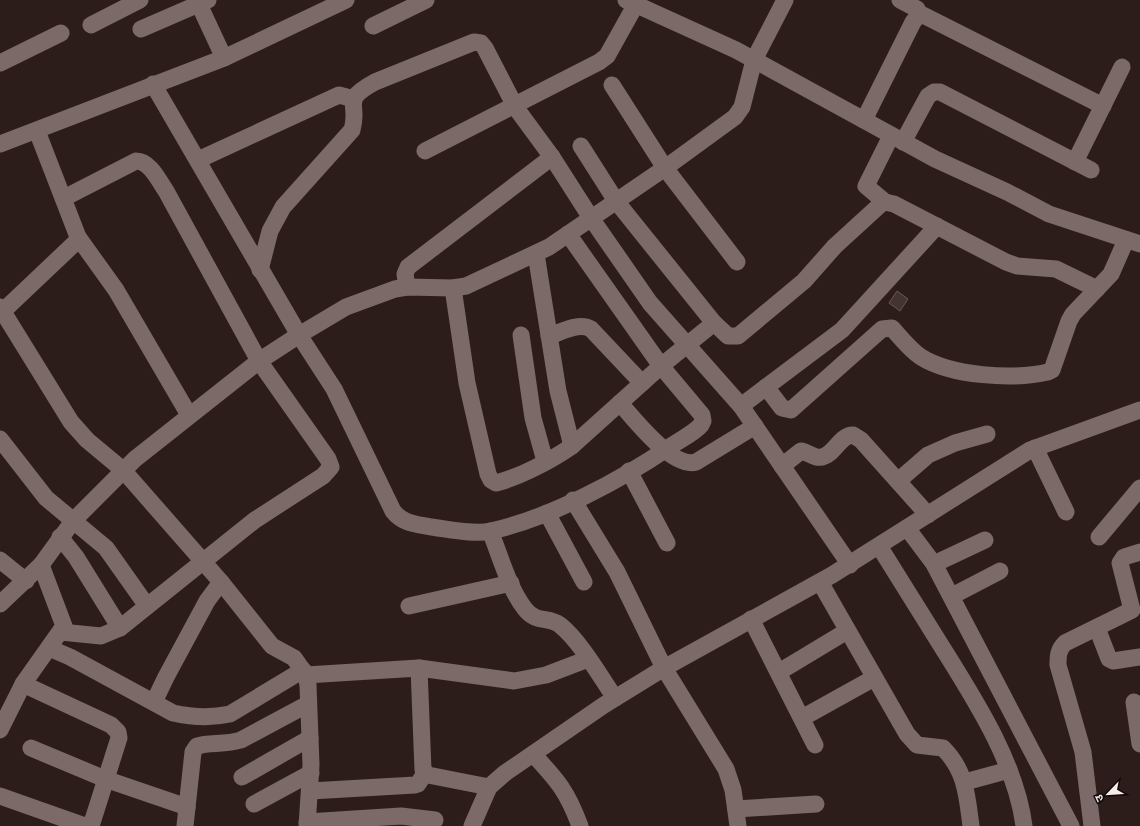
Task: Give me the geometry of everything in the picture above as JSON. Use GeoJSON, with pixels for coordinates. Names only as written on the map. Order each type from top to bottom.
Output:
{"type":"FeatureCollection","features":[{"type":"Feature","properties":{"kind":"street"},"geometry":{"type":"LineString","coordinates":[[91,25],[140,0]]}},
{"type":"Feature","properties":{"kind":"street"},"geometry":{"type":"LineString","coordinates":[[0,144],[224,58],[346,0]]}},
{"type":"Feature","properties":{"kind":"street"},"geometry":{"type":"LineString","coordinates":[[373,26],[426,0]]}},
{"type":"Feature","properties":{"kind":"street"},"geometry":{"type":"LineString","coordinates":[[0,604],[26,581],[41,565],[73,521],[123,470],[189,415],[259,361],[298,335],[346,307],[395,289],[407,287],[453,288],[466,286],[536,254],[665,168],[740,111],[754,60],[785,0]]}},
{"type":"Feature","properties":{"kind":"street"},"geometry":{"type":"LineString","coordinates":[[900,0],[917,9],[920,15],[928,17],[1103,106]]}},
{"type":"Feature","properties":{"kind":"street"},"geometry":{"type":"LineString","coordinates":[[141,30],[201,1],[224,58]]}},
{"type":"Feature","properties":{"kind":"street"},"geometry":{"type":"LineString","coordinates":[[425,151],[599,62],[607,56],[631,2],[754,60],[935,159],[1007,192],[1049,214],[1136,240],[1111,274],[1069,321],[1052,370],[1048,372],[1004,377],[955,370],[919,356],[892,328],[887,328],[882,329],[791,410],[782,408],[766,387]]}},
{"type":"Feature","properties":{"kind":"street"},"geometry":{"type":"LineString","coordinates":[[864,120],[913,22],[920,15]]}},
{"type":"Feature","properties":{"kind":"street"},"geometry":{"type":"LineString","coordinates":[[0,63],[61,33]]}},
{"type":"Feature","properties":{"kind":"street"},"geometry":{"type":"LineString","coordinates":[[260,270],[270,231],[283,207],[352,130],[354,123],[352,106],[354,99],[360,91],[375,82],[478,42],[485,48],[515,105],[552,157],[591,218],[650,303],[741,406],[850,565]]}},
{"type":"Feature","properties":{"kind":"street"},"geometry":{"type":"LineString","coordinates":[[1075,162],[1122,67]]}},
{"type":"Feature","properties":{"kind":"street"},"geometry":{"type":"LineString","coordinates":[[153,84],[298,335],[334,389],[397,517],[407,522],[446,529],[490,531],[547,513],[629,471],[664,451],[697,429],[703,421],[702,415],[661,366],[568,234]]}},
{"type":"Feature","properties":{"kind":"street"},"geometry":{"type":"LineString","coordinates":[[612,85],[665,168],[738,262]]}},
{"type":"Feature","properties":{"kind":"street"},"geometry":{"type":"LineString","coordinates":[[1091,170],[940,92],[934,92],[928,96],[866,186],[885,202],[894,204],[1006,262],[1017,266],[1056,269],[1096,289]]}},
{"type":"Feature","properties":{"kind":"street"},"geometry":{"type":"LineString","coordinates":[[198,160],[339,95],[354,99]]}},
{"type":"Feature","properties":{"kind":"street"},"geometry":{"type":"LineString","coordinates":[[37,131],[78,237],[108,277],[189,415]]}},
{"type":"Feature","properties":{"kind":"street"},"geometry":{"type":"LineString","coordinates":[[581,146],[616,201],[714,323],[728,336],[738,336],[804,281],[835,246],[885,202]]}},
{"type":"Feature","properties":{"kind":"street"},"geometry":{"type":"LineString","coordinates":[[407,287],[405,274],[408,267],[552,157]]}},
{"type":"Feature","properties":{"kind":"street"},"geometry":{"type":"LineString","coordinates":[[61,632],[101,636],[120,628],[255,520],[323,476],[331,467],[328,460],[259,361],[166,191],[149,167],[143,163],[136,162],[64,198]]}},
{"type":"Feature","properties":{"kind":"street"},"geometry":{"type":"LineString","coordinates":[[741,406],[842,330],[937,226]]}},
{"type":"Feature","properties":{"kind":"street"},"geometry":{"type":"LineString","coordinates":[[78,237],[78,241],[48,271],[1,309],[71,422],[87,440],[123,470],[221,582],[272,646],[294,658],[304,673],[308,686],[311,773],[307,824],[401,816],[435,820]]}},
{"type":"Feature","properties":{"kind":"street"},"geometry":{"type":"LineString","coordinates":[[536,254],[558,391],[572,446]]}},
{"type":"Feature","properties":{"kind":"street"},"geometry":{"type":"LineString","coordinates":[[453,288],[467,383],[488,474],[491,480],[496,483],[545,462],[572,446],[661,366],[714,323]]}},
{"type":"Feature","properties":{"kind":"street"},"geometry":{"type":"LineString","coordinates":[[549,336],[576,327],[586,326],[591,329],[642,383]]}},
{"type":"Feature","properties":{"kind":"street"},"geometry":{"type":"LineString","coordinates":[[521,335],[533,418],[545,462]]}},
{"type":"Feature","properties":{"kind":"street"},"geometry":{"type":"LineString","coordinates":[[620,403],[664,451],[688,463],[693,463],[755,426]]}},
{"type":"Feature","properties":{"kind":"street"},"geometry":{"type":"LineString","coordinates":[[472,826],[489,787],[505,773],[615,698],[664,668],[850,565],[1035,448],[1140,410]]}},
{"type":"Feature","properties":{"kind":"street"},"geometry":{"type":"LineString","coordinates":[[898,481],[928,455],[955,443],[987,434]]}},
{"type":"Feature","properties":{"kind":"street"},"geometry":{"type":"LineString","coordinates":[[782,466],[801,451],[816,457],[825,456],[847,437],[853,435],[861,440],[928,515]]}},
{"type":"Feature","properties":{"kind":"street"},"geometry":{"type":"LineString","coordinates":[[0,439],[46,498],[106,548],[147,606]]}},
{"type":"Feature","properties":{"kind":"street"},"geometry":{"type":"LineString","coordinates":[[1035,448],[1066,512]]}},
{"type":"Feature","properties":{"kind":"street"},"geometry":{"type":"LineString","coordinates":[[629,471],[667,543]]}},
{"type":"Feature","properties":{"kind":"street"},"geometry":{"type":"LineString","coordinates":[[1099,537],[1140,488]]}},
{"type":"Feature","properties":{"kind":"street"},"geometry":{"type":"LineString","coordinates":[[574,500],[620,579],[664,668],[726,769],[733,790],[737,818],[816,804]]}},
{"type":"Feature","properties":{"kind":"street"},"geometry":{"type":"LineString","coordinates":[[547,513],[584,582]]}},
{"type":"Feature","properties":{"kind":"street"},"geometry":{"type":"LineString","coordinates":[[907,528],[934,564],[952,596],[1071,826]]}},
{"type":"Feature","properties":{"kind":"street"},"geometry":{"type":"LineString","coordinates":[[490,531],[518,598],[532,616],[537,619],[554,622],[561,626],[588,659],[615,698]]}},
{"type":"Feature","properties":{"kind":"street"},"geometry":{"type":"LineString","coordinates":[[60,537],[76,557],[120,628]]}},
{"type":"Feature","properties":{"kind":"street"},"geometry":{"type":"LineString","coordinates":[[934,564],[984,540]]}},
{"type":"Feature","properties":{"kind":"street"},"geometry":{"type":"LineString","coordinates":[[879,546],[959,674],[984,718],[1009,770],[1020,801],[1024,826]]}},
{"type":"Feature","properties":{"kind":"street"},"geometry":{"type":"LineString","coordinates":[[1092,826],[1086,768],[1058,665],[1058,655],[1060,648],[1065,643],[1132,610],[1120,562],[1124,557],[1140,552]]}},
{"type":"Feature","properties":{"kind":"street"},"geometry":{"type":"LineString","coordinates":[[0,560],[26,581]]}},
{"type":"Feature","properties":{"kind":"street"},"geometry":{"type":"LineString","coordinates":[[0,730],[23,684],[64,626],[63,619],[41,565]]}},
{"type":"Feature","properties":{"kind":"street"},"geometry":{"type":"LineString","coordinates":[[952,596],[1000,571]]}},
{"type":"Feature","properties":{"kind":"street"},"geometry":{"type":"LineString","coordinates":[[154,702],[207,601],[221,582]]}},
{"type":"Feature","properties":{"kind":"street"},"geometry":{"type":"LineString","coordinates":[[820,582],[907,734],[917,745],[944,748],[956,765],[965,782],[971,826]]}},
{"type":"Feature","properties":{"kind":"street"},"geometry":{"type":"LineString","coordinates":[[409,606],[511,583]]}},
{"type":"Feature","properties":{"kind":"street"},"geometry":{"type":"LineString","coordinates":[[751,619],[815,745]]}},
{"type":"Feature","properties":{"kind":"street"},"geometry":{"type":"LineString","coordinates":[[1097,628],[1109,659],[1113,661],[1140,657]]}},
{"type":"Feature","properties":{"kind":"street"},"geometry":{"type":"LineString","coordinates":[[779,672],[847,631]]}},
{"type":"Feature","properties":{"kind":"street"},"geometry":{"type":"LineString","coordinates":[[49,648],[70,656],[173,713],[182,715],[226,715],[304,673],[419,668],[514,681],[546,676],[588,659]]}},
{"type":"Feature","properties":{"kind":"street"},"geometry":{"type":"LineString","coordinates":[[419,668],[423,770],[428,775],[489,787]]}},
{"type":"Feature","properties":{"kind":"street"},"geometry":{"type":"LineString","coordinates":[[802,718],[874,678]]}},
{"type":"Feature","properties":{"kind":"street"},"geometry":{"type":"LineString","coordinates":[[23,684],[115,728],[119,738],[91,826]]}},
{"type":"Feature","properties":{"kind":"street"},"geometry":{"type":"LineString","coordinates":[[1134,702],[1140,744]]}},
{"type":"Feature","properties":{"kind":"street"},"geometry":{"type":"LineString","coordinates":[[185,826],[193,752],[197,746],[201,744],[230,744],[241,740],[308,704]]}},
{"type":"Feature","properties":{"kind":"street"},"geometry":{"type":"LineString","coordinates":[[242,777],[310,738]]}},
{"type":"Feature","properties":{"kind":"street"},"geometry":{"type":"LineString","coordinates":[[31,748],[105,779],[187,807]]}},
{"type":"Feature","properties":{"kind":"street"},"geometry":{"type":"LineString","coordinates":[[533,754],[563,788],[571,801],[580,826]]}},
{"type":"Feature","properties":{"kind":"street"},"geometry":{"type":"LineString","coordinates":[[965,782],[1009,770]]}},
{"type":"Feature","properties":{"kind":"street"},"geometry":{"type":"LineString","coordinates":[[254,804],[311,773]]}},
{"type":"Feature","properties":{"kind":"street"},"geometry":{"type":"LineString","coordinates":[[310,791],[415,785],[418,784],[425,773]]}},
{"type":"Feature","properties":{"kind":"street"},"geometry":{"type":"LineString","coordinates":[[0,796],[85,826]]}},
{"type":"Feature","properties":{"kind":"building"},"geometry":{"type":"Polygon","coordinates":[[[897,291],[908,299],[900,311],[889,303],[897,291]]]}}]}
